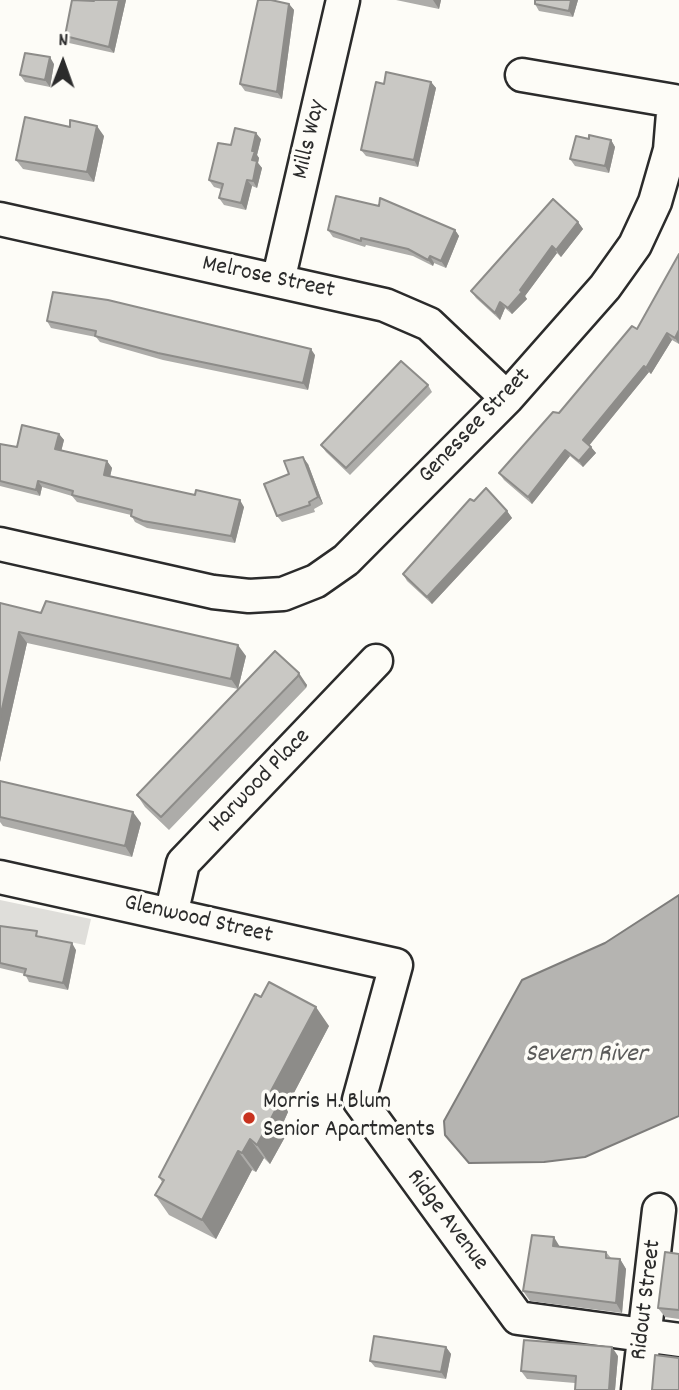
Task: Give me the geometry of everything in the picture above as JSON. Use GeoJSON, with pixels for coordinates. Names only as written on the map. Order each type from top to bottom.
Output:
{"type":"FeatureCollection","features":[{"type":"Feature","properties":{"kind":"street","name":"Mills Way"},"geometry":{"type":"LineString","coordinates":[[278,281],[343,0]]}},
{"type":"Feature","properties":{"kind":"street","name":"Genessee Street"},"geometry":{"type":"LineString","coordinates":[[0,544],[213,592],[249,596],[283,594],[316,581],[346,560],[507,398],[605,287],[635,245],[655,202],[670,150],[674,101],[522,75]]}},
{"type":"Feature","properties":{"kind":"street","name":"Melrose Street"},"geometry":{"type":"LineString","coordinates":[[0,219],[385,305],[429,324],[507,398]]}},
{"type":"Feature","properties":{"kind":"street","name":"Harwood Place"},"geometry":{"type":"LineString","coordinates":[[171,915],[183,863],[376,662]]}},
{"type":"Feature","properties":{"kind":"street","name":"Glenwood Street"},"geometry":{"type":"LineString","coordinates":[[0,877],[396,965]]}},
{"type":"Feature","properties":{"kind":"street","name":"Ridge Avenue"},"geometry":{"type":"LineString","coordinates":[[396,965],[359,1100],[518,1318],[644,1337]]}},
{"type":"Feature","properties":{"kind":"street","name":"Ridout Street"},"geometry":{"type":"LineString","coordinates":[[638,1390],[659,1209]]}},
{"type":"Feature","properties":{"kind":"street"},"geometry":{"type":"LineString","coordinates":[[644,1337],[679,1340]]}},
{"type":"Feature","properties":{"kind":"shaded area"},"geometry":{"type":"Polygon","coordinates":[[[0,900],[91,919],[85,945],[0,928],[0,900]]]}},
{"type":"Feature","properties":{"kind":"water","name":"Severn River"},"geometry":{"type":"Polygon","coordinates":[[[679,895],[679,1116],[585,1157],[544,1162],[469,1163],[445,1135],[444,1121],[522,980],[605,943],[679,895]]]}},
{"type":"Feature","properties":{"kind":"building"},"geometry":{"type":"Polygon","coordinates":[[[72,0],[119,0],[109,47],[65,36],[72,0]]]}},
{"type":"Feature","properties":{"kind":"building"},"geometry":{"type":"Polygon","coordinates":[[[258,0],[289,4],[277,92],[240,84],[258,0]]]}},
{"type":"Feature","properties":{"kind":"building"},"geometry":{"type":"Polygon","coordinates":[[[535,0],[571,0],[569,11],[535,4],[535,0]]]}},
{"type":"Feature","properties":{"kind":"building"},"geometry":{"type":"Polygon","coordinates":[[[25,53],[50,57],[45,80],[20,75],[25,53]]]}},
{"type":"Feature","properties":{"kind":"building"},"geometry":{"type":"Polygon","coordinates":[[[386,72],[431,82],[414,160],[361,150],[376,82],[384,84],[386,72]]]}},
{"type":"Feature","properties":{"kind":"building"},"geometry":{"type":"Polygon","coordinates":[[[25,117],[70,127],[70,120],[97,126],[87,172],[16,160],[25,117]]]}},
{"type":"Feature","properties":{"kind":"building"},"geometry":{"type":"Polygon","coordinates":[[[235,128],[256,133],[252,151],[255,151],[252,160],[257,161],[253,181],[247,180],[241,203],[219,198],[223,184],[209,180],[218,143],[231,145],[235,128]]]}},
{"type":"Feature","properties":{"kind":"building"},"geometry":{"type":"Polygon","coordinates":[[[589,135],[611,140],[605,166],[570,159],[576,136],[589,139],[589,135]]]}},
{"type":"Feature","properties":{"kind":"building"},"geometry":{"type":"Polygon","coordinates":[[[336,196],[379,206],[380,198],[455,230],[441,261],[430,256],[428,260],[408,249],[361,238],[361,241],[328,230],[336,196]]]}},
{"type":"Feature","properties":{"kind":"building"},"geometry":{"type":"Polygon","coordinates":[[[553,199],[578,222],[556,250],[552,246],[520,290],[522,292],[508,308],[500,302],[495,313],[471,291],[553,199]]]}},
{"type":"Feature","properties":{"kind":"building"},"geometry":{"type":"Polygon","coordinates":[[[679,254],[679,330],[675,338],[667,333],[646,368],[644,366],[583,440],[591,447],[579,461],[565,450],[528,497],[499,473],[553,412],[559,413],[632,326],[637,329],[679,254]]]}},
{"type":"Feature","properties":{"kind":"building"},"geometry":{"type":"Polygon","coordinates":[[[53,292],[108,300],[311,349],[303,383],[158,353],[95,336],[96,331],[47,321],[53,292]]]}},
{"type":"Feature","properties":{"kind":"building"},"geometry":{"type":"Polygon","coordinates":[[[401,361],[428,385],[346,468],[321,445],[401,361]]]}},
{"type":"Feature","properties":{"kind":"building"},"geometry":{"type":"Polygon","coordinates":[[[22,425],[59,434],[55,449],[107,461],[104,475],[195,495],[196,490],[240,500],[231,536],[143,521],[131,516],[132,510],[72,495],[73,491],[38,481],[36,490],[0,481],[0,444],[17,447],[22,425]]]}},
{"type":"Feature","properties":{"kind":"building"},"geometry":{"type":"Polygon","coordinates":[[[303,457],[318,497],[309,502],[310,505],[277,516],[264,484],[289,474],[284,461],[303,457]]]}},
{"type":"Feature","properties":{"kind":"building"},"geometry":{"type":"Polygon","coordinates":[[[486,488],[507,511],[427,597],[403,574],[470,499],[474,501],[486,488]]]}},
{"type":"Feature","properties":{"kind":"building"},"geometry":{"type":"Polygon","coordinates":[[[46,601],[238,645],[231,679],[19,632],[0,718],[0,603],[41,613],[46,601]]]}},
{"type":"Feature","properties":{"kind":"building"},"geometry":{"type":"Polygon","coordinates":[[[275,651],[299,673],[298,676],[161,817],[137,795],[275,651]]]}},
{"type":"Feature","properties":{"kind":"building"},"geometry":{"type":"Polygon","coordinates":[[[0,781],[133,812],[125,846],[0,817],[0,781]]]}},
{"type":"Feature","properties":{"kind":"building"},"geometry":{"type":"Polygon","coordinates":[[[0,926],[37,931],[36,936],[72,943],[63,983],[24,975],[26,969],[0,963],[0,926]]]}},
{"type":"Feature","properties":{"kind":"building","name":"Morris H. Blum Senior Apartments"},"geometry":{"type":"Polygon","coordinates":[[[269,982],[316,1007],[271,1091],[275,1093],[269,1104],[276,1109],[257,1145],[250,1139],[242,1153],[238,1151],[202,1220],[155,1195],[164,1180],[159,1177],[255,994],[261,997],[269,982]]]}},
{"type":"Feature","properties":{"kind":"building"},"geometry":{"type":"Polygon","coordinates":[[[532,1235],[554,1237],[553,1246],[606,1252],[606,1258],[620,1259],[616,1303],[523,1291],[532,1235]]]}},
{"type":"Feature","properties":{"kind":"building"},"geometry":{"type":"Polygon","coordinates":[[[665,1252],[679,1254],[679,1310],[658,1308],[665,1252]]]}},
{"type":"Feature","properties":{"kind":"building"},"geometry":{"type":"Polygon","coordinates":[[[374,1336],[446,1347],[441,1372],[370,1361],[374,1336]]]}},
{"type":"Feature","properties":{"kind":"building"},"geometry":{"type":"Polygon","coordinates":[[[524,1340],[612,1347],[609,1390],[575,1390],[576,1376],[521,1371],[524,1340]]]}},
{"type":"Feature","properties":{"kind":"building"},"geometry":{"type":"Polygon","coordinates":[[[655,1355],[679,1358],[679,1390],[652,1390],[655,1355]]]}},
{"type":"Feature","properties":{"kind":"place","name":"Morris H. Blum Senior Apartments"},"geometry":{"type":"Point","coordinates":[249,1118]}}]}
